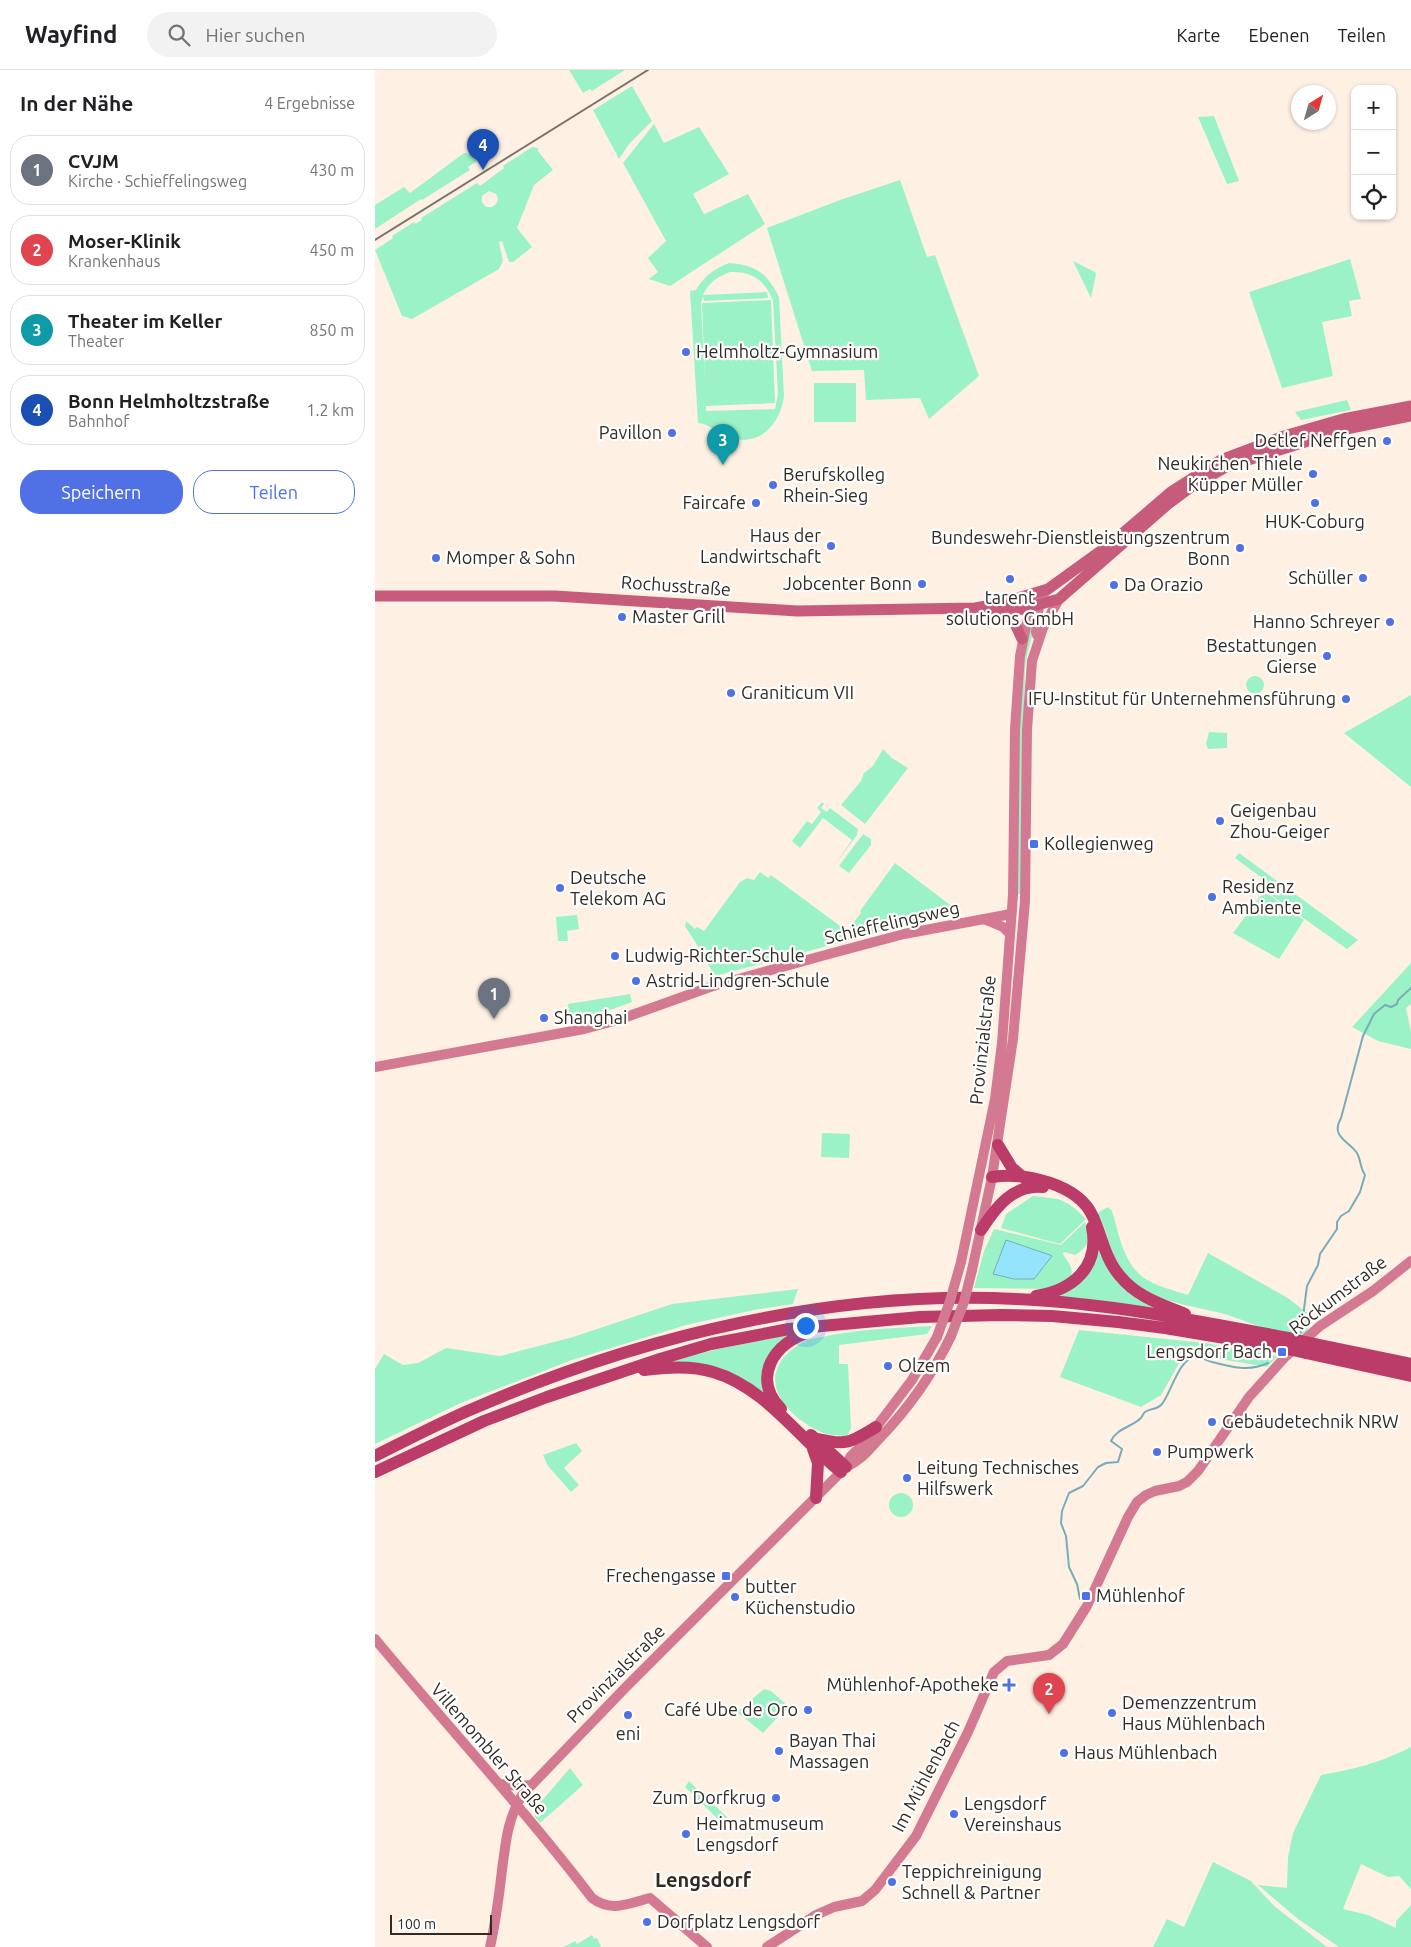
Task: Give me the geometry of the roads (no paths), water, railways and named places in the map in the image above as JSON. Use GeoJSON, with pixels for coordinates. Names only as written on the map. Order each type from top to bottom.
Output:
{"type":"FeatureCollection","features":[{"type":"Feature","properties":{"kind":"highway"},"geometry":{"type":"LineString","coordinates":[[998,1145],[1012,1168],[1026,1182]]}},
{"type":"Feature","properties":{"kind":"highway"},"geometry":{"type":"LineString","coordinates":[[992,1177],[1012,1186],[1026,1182],[1055,1189],[1073,1198],[1085,1207],[1111,1263],[1129,1285],[1148,1300],[1211,1324],[1284,1347]]}},
{"type":"Feature","properties":{"kind":"highway"},"geometry":{"type":"LineString","coordinates":[[981,1230],[1000,1204],[1026,1182]]}},
{"type":"Feature","properties":{"kind":"highway"},"geometry":{"type":"LineString","coordinates":[[1017,1299],[1051,1294],[1065,1288],[1081,1274],[1091,1259],[1095,1229]]}},
{"type":"Feature","properties":{"kind":"highway"},"geometry":{"type":"LineString","coordinates":[[375,1456],[477,1407],[539,1382],[707,1329],[780,1314],[852,1305],[932,1299],[1017,1299],[1119,1309],[1211,1324]]}},
{"type":"Feature","properties":{"kind":"highway"},"geometry":{"type":"LineString","coordinates":[[375,1472],[484,1421],[660,1359],[726,1341],[789,1330],[839,1324],[921,1317],[1001,1314],[1052,1316],[1137,1324],[1284,1347],[1311,1348],[1411,1364]]}},
{"type":"Feature","properties":{"kind":"highway"},"geometry":{"type":"LineString","coordinates":[[839,1324],[799,1335],[784,1344],[775,1354],[767,1374],[773,1400],[843,1470]]}},
{"type":"Feature","properties":{"kind":"highway"},"geometry":{"type":"LineString","coordinates":[[1311,1348],[1411,1376]]}},
{"type":"Feature","properties":{"kind":"highway"},"geometry":{"type":"LineString","coordinates":[[612,1375],[662,1368],[696,1368],[712,1371],[746,1387],[814,1442],[845,1443],[876,1427]]}},
{"type":"Feature","properties":{"kind":"highway"},"geometry":{"type":"LineString","coordinates":[[814,1442],[818,1462],[816,1498]]}},
{"type":"Feature","properties":{"kind":"main road","name":"Rochusstraße"},"geometry":{"type":"LineString","coordinates":[[975,608],[998,604],[1048,589],[1103,549],[1171,492],[1221,460],[1283,436],[1343,419],[1411,406]]}},
{"type":"Feature","properties":{"kind":"main road"},"geometry":{"type":"LineString","coordinates":[[1059,599],[1168,504],[1217,471],[1238,462],[1346,429],[1411,416]]}},
{"type":"Feature","properties":{"kind":"main road","name":"Provinzialstraße"},"geometry":{"type":"LineString","coordinates":[[843,1470],[850,1456],[876,1427],[912,1380],[937,1337],[961,1262],[995,1099],[1001,1043],[1014,867],[1016,692],[1023,638],[1028,617],[1048,589]]}},
{"type":"Feature","properties":{"kind":"main road","name":"Rochusstraße"},"geometry":{"type":"LineString","coordinates":[[375,596],[555,596],[797,611],[975,608],[1019,610],[1059,599]]}},
{"type":"Feature","properties":{"kind":"main road"},"geometry":{"type":"LineString","coordinates":[[1026,596],[1036,605],[1036,632],[1038,638]]}},
{"type":"Feature","properties":{"kind":"main road","name":"Provinzialstraße"},"geometry":{"type":"LineString","coordinates":[[490,1947],[498,1902],[506,1835],[511,1817],[517,1805],[531,1785],[697,1614],[843,1470],[857,1462],[901,1416],[938,1362],[951,1336],[964,1302],[972,1270],[998,1145],[1013,1039],[1023,933],[1032,661],[1038,638],[1059,599]]}},
{"type":"Feature","properties":{"kind":"main road"},"geometry":{"type":"LineString","coordinates":[[1003,610],[1014,622],[1023,638]]}},
{"type":"Feature","properties":{"kind":"main road"},"geometry":{"type":"LineString","coordinates":[[1023,933],[1011,914],[1025,901]]}},
{"type":"Feature","properties":{"kind":"main road","name":"Schieffelingsweg"},"geometry":{"type":"LineString","coordinates":[[375,1067],[584,1029],[618,1020],[744,977],[904,934],[1011,914]]}},
{"type":"Feature","properties":{"kind":"main road"},"geometry":{"type":"LineString","coordinates":[[983,919],[993,922],[1010,934]]}},
{"type":"Feature","properties":{"kind":"main road"},"geometry":{"type":"LineString","coordinates":[[979,1183],[992,1177],[986,1171],[983,1162]]}},
{"type":"Feature","properties":{"kind":"main road","name":"Röckumstraße"},"geometry":{"type":"LineString","coordinates":[[997,1668],[1011,1660],[1049,1655],[1063,1644],[1091,1599],[1128,1517],[1137,1502],[1155,1491],[1179,1486],[1193,1476],[1284,1347],[1313,1332],[1373,1291],[1411,1261]]}},
{"type":"Feature","properties":{"kind":"main road","name":"Villemombler Straße"},"geometry":{"type":"LineString","coordinates":[[378,1642],[437,1714],[517,1805],[592,1898],[605,1906],[620,1906],[650,1898],[707,1947]]}},
{"type":"Feature","properties":{"kind":"main road","name":"Im Mühlenbach"},"geometry":{"type":"LineString","coordinates":[[767,1947],[827,1909],[862,1901],[875,1890],[916,1836],[968,1732],[997,1668]]}},
{"type":"Feature","properties":{"kind":"main road"},"geometry":{"type":"LineString","coordinates":[[499,1784],[531,1785]]}},
{"type":"Feature","properties":{"kind":"water"},"geometry":{"type":"Polygon","coordinates":[[[1006,1240],[1052,1256],[1034,1279],[1014,1279],[993,1274],[1006,1240]]]}},
{"type":"Feature","properties":{"kind":"waterway"},"geometry":{"type":"LineString","coordinates":[[1301,1332],[1307,1286],[1318,1265],[1320,1254],[1337,1229],[1337,1222],[1341,1216],[1349,1211],[1360,1192],[1365,1175],[1357,1153],[1342,1138],[1338,1130],[1338,1124],[1363,1036],[1374,1014],[1385,1005],[1391,1007],[1397,1004],[1398,1000],[1411,988]]}},
{"type":"Feature","properties":{"kind":"waterway"},"geometry":{"type":"LineString","coordinates":[[1080,1599],[1077,1584],[1069,1567],[1066,1536],[1061,1523],[1062,1511],[1069,1493],[1083,1486],[1098,1467],[1106,1463],[1118,1462],[1122,1449],[1111,1441],[1117,1433],[1137,1421],[1145,1412],[1162,1404],[1181,1368],[1191,1358],[1199,1357],[1219,1364],[1240,1368],[1261,1366],[1268,1363]]}},
{"type":"Feature","properties":{"kind":"railway"},"geometry":{"type":"LineString","coordinates":[[375,240],[648,70]]}},
{"type":"Feature","properties":{"kind":"place","name":"Bonn Helmholtzstraße"},"geometry":{"type":"Point","coordinates":[483,170]}},
{"type":"Feature","properties":{"kind":"place","name":"Helmholtz-Gymnasium"},"geometry":{"type":"Point","coordinates":[686,352]}},
{"type":"Feature","properties":{"kind":"place","name":"Pavillon"},"geometry":{"type":"Point","coordinates":[672,433]}},
{"type":"Feature","properties":{"kind":"place","name":"Detlef Neffgen"},"geometry":{"type":"Point","coordinates":[1387,441]}},
{"type":"Feature","properties":{"kind":"place","name":"Theater im Keller"},"geometry":{"type":"Point","coordinates":[723,465]}},
{"type":"Feature","properties":{"kind":"place","name":"Neukirchen Thiele Küpper Müller"},"geometry":{"type":"Point","coordinates":[1313,474]}},
{"type":"Feature","properties":{"kind":"place","name":"Berufskolleg Rhein-Sieg"},"geometry":{"type":"Point","coordinates":[773,485]}},
{"type":"Feature","properties":{"kind":"place","name":"Faircafe"},"geometry":{"type":"Point","coordinates":[756,503]}},
{"type":"Feature","properties":{"kind":"place","name":"HUK-Coburg"},"geometry":{"type":"Point","coordinates":[1315,503]}},
{"type":"Feature","properties":{"kind":"place","name":"Haus der Landwirtschaft"},"geometry":{"type":"Point","coordinates":[831,546]}},
{"type":"Feature","properties":{"kind":"place","name":"Bundeswehr-Dienstleistungszentrum Bonn"},"geometry":{"type":"Point","coordinates":[1240,548]}},
{"type":"Feature","properties":{"kind":"place","name":"Momper & Sohn"},"geometry":{"type":"Point","coordinates":[436,558]}},
{"type":"Feature","properties":{"kind":"place","name":"Schüller"},"geometry":{"type":"Point","coordinates":[1363,578]}},
{"type":"Feature","properties":{"kind":"place","name":"tarent solutions GmbH"},"geometry":{"type":"Point","coordinates":[1010,579]}},
{"type":"Feature","properties":{"kind":"place","name":"Jobcenter Bonn"},"geometry":{"type":"Point","coordinates":[922,584]}},
{"type":"Feature","properties":{"kind":"place","name":"Da Orazio"},"geometry":{"type":"Point","coordinates":[1114,585]}},
{"type":"Feature","properties":{"kind":"place","name":"Master Grill"},"geometry":{"type":"Point","coordinates":[622,617]}},
{"type":"Feature","properties":{"kind":"place","name":"Hanno Schreyer"},"geometry":{"type":"Point","coordinates":[1390,622]}},
{"type":"Feature","properties":{"kind":"place","name":"Bestattungen Gierse"},"geometry":{"type":"Point","coordinates":[1327,656]}},
{"type":"Feature","properties":{"kind":"place","name":"Graniticum VII"},"geometry":{"type":"Point","coordinates":[731,693]}},
{"type":"Feature","properties":{"kind":"place","name":"IFU-Institut für Unternehmensführung"},"geometry":{"type":"Point","coordinates":[1346,699]}},
{"type":"Feature","properties":{"kind":"place","name":"Geigenbau Zhou-Geiger"},"geometry":{"type":"Point","coordinates":[1220,821]}},
{"type":"Feature","properties":{"kind":"place","name":"Kollegienweg"},"geometry":{"type":"Point","coordinates":[1034,844]}},
{"type":"Feature","properties":{"kind":"place","name":"Deutsche Telekom AG"},"geometry":{"type":"Point","coordinates":[560,888]}},
{"type":"Feature","properties":{"kind":"place","name":"Residenz Ambiente"},"geometry":{"type":"Point","coordinates":[1212,897]}},
{"type":"Feature","properties":{"kind":"place","name":"Ludwig-Richter-Schule"},"geometry":{"type":"Point","coordinates":[615,956]}},
{"type":"Feature","properties":{"kind":"place","name":"Astrid-Lindgren-Schule"},"geometry":{"type":"Point","coordinates":[636,981]}},
{"type":"Feature","properties":{"kind":"place","name":"Shanghai"},"geometry":{"type":"Point","coordinates":[544,1018]}},
{"type":"Feature","properties":{"kind":"place","name":"CVJM"},"geometry":{"type":"Point","coordinates":[494,1019]}},
{"type":"Feature","properties":{"kind":"place","name":"Lengsdorf Bach"},"geometry":{"type":"Point","coordinates":[1282,1352]}},
{"type":"Feature","properties":{"kind":"place","name":"Olzem"},"geometry":{"type":"Point","coordinates":[888,1366]}},
{"type":"Feature","properties":{"kind":"place","name":"Gebäudetechnik NRW"},"geometry":{"type":"Point","coordinates":[1212,1422]}},
{"type":"Feature","properties":{"kind":"place","name":"Pumpwerk"},"geometry":{"type":"Point","coordinates":[1157,1452]}},
{"type":"Feature","properties":{"kind":"place","name":"Leitung Technisches Hilfswerk"},"geometry":{"type":"Point","coordinates":[907,1478]}},
{"type":"Feature","properties":{"kind":"place","name":"Frechengasse"},"geometry":{"type":"Point","coordinates":[726,1576]}},
{"type":"Feature","properties":{"kind":"place","name":"Mühlenhof"},"geometry":{"type":"Point","coordinates":[1086,1596]}},
{"type":"Feature","properties":{"kind":"place","name":"butter Küchenstudio"},"geometry":{"type":"Point","coordinates":[735,1597]}},
{"type":"Feature","properties":{"kind":"place","name":"Mühlenhof-Apotheke"},"geometry":{"type":"Point","coordinates":[1009,1685]}},
{"type":"Feature","properties":{"kind":"place","name":"Café Ube de Oro"},"geometry":{"type":"Point","coordinates":[808,1710]}},
{"type":"Feature","properties":{"kind":"place","name":"Demenzzentrum Haus Mühlenbach"},"geometry":{"type":"Point","coordinates":[1112,1713]}},
{"type":"Feature","properties":{"kind":"place","name":"Moser-Klinik"},"geometry":{"type":"Point","coordinates":[1049,1714]}},
{"type":"Feature","properties":{"kind":"place","name":"eni"},"geometry":{"type":"Point","coordinates":[628,1715]}},
{"type":"Feature","properties":{"kind":"place","name":"Bayan Thai Massagen"},"geometry":{"type":"Point","coordinates":[779,1751]}},
{"type":"Feature","properties":{"kind":"place","name":"Haus Mühlenbach"},"geometry":{"type":"Point","coordinates":[1064,1753]}},
{"type":"Feature","properties":{"kind":"place","name":"Zum Dorfkrug"},"geometry":{"type":"Point","coordinates":[776,1798]}},
{"type":"Feature","properties":{"kind":"place","name":"Lengsdorf Vereinshaus"},"geometry":{"type":"Point","coordinates":[954,1814]}},
{"type":"Feature","properties":{"kind":"place","name":"Heimatmuseum Lengsdorf"},"geometry":{"type":"Point","coordinates":[686,1834]}},
{"type":"Feature","properties":{"kind":"place","name":"Teppichreinigung Schnell & Partner"},"geometry":{"type":"Point","coordinates":[892,1882]}},
{"type":"Feature","properties":{"kind":"place","name":"Dorfplatz Lengsdorf"},"geometry":{"type":"Point","coordinates":[647,1922]}},
{"type":"Feature","properties":{"kind":"district","name":"Lengsdorf"},"geometry":{"type":"Point","coordinates":[703,1880]}}]}
